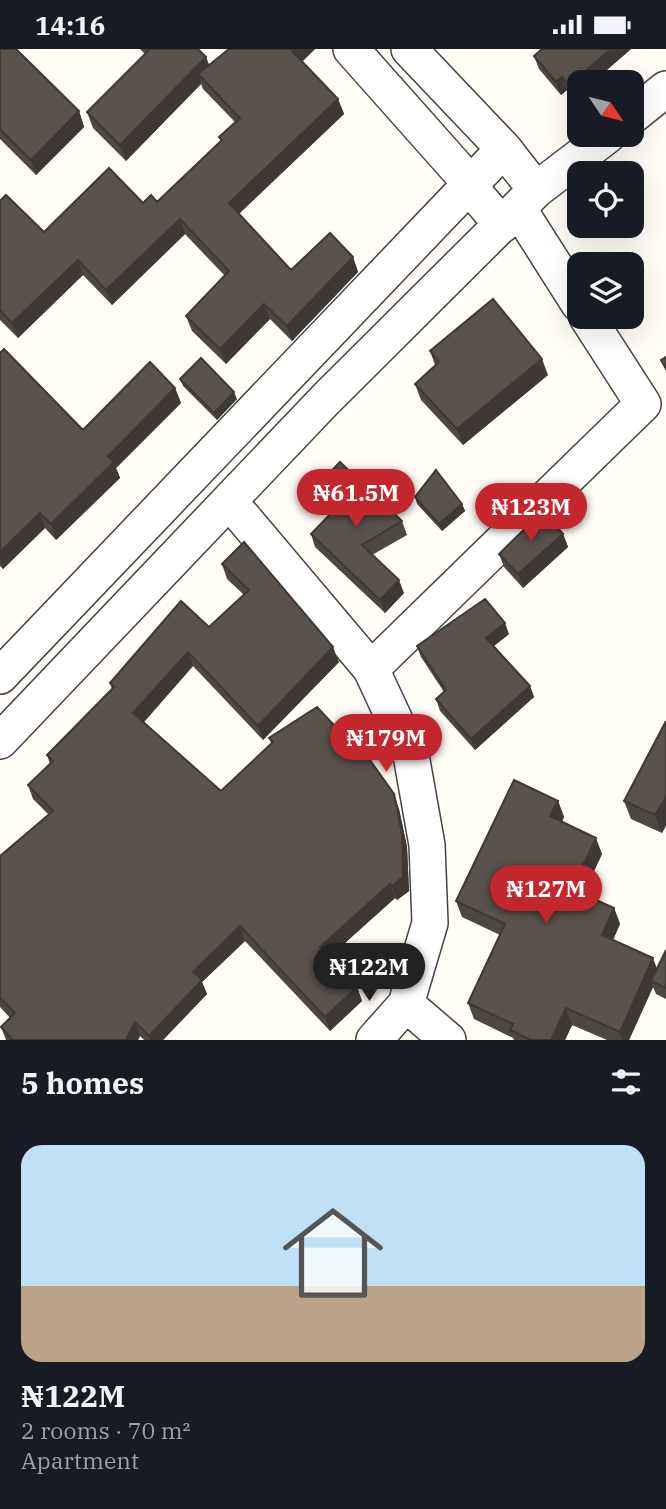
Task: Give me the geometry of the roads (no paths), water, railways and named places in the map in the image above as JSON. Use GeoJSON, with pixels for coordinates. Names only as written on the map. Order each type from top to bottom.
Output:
{"type":"FeatureCollection","features":[{"type":"Feature","properties":{"kind":"street"},"geometry":{"type":"LineString","coordinates":[[351,49],[463,175],[468,185],[519,208]]}},
{"type":"Feature","properties":{"kind":"street"},"geometry":{"type":"LineString","coordinates":[[410,49],[504,149],[519,208],[567,285]]}},
{"type":"Feature","properties":{"kind":"street"},"geometry":{"type":"LineString","coordinates":[[644,106],[666,89]]}},
{"type":"Feature","properties":{"kind":"street"},"geometry":{"type":"LineString","coordinates":[[0,741],[335,389],[519,208],[593,147]]}},
{"type":"Feature","properties":{"kind":"street"},"geometry":{"type":"LineString","coordinates":[[0,676],[504,149]]}},
{"type":"Feature","properties":{"kind":"street"},"geometry":{"type":"LineString","coordinates":[[372,669],[654,410],[596,329]]}},
{"type":"Feature","properties":{"kind":"street"},"geometry":{"type":"LineString","coordinates":[[230,502],[372,669],[411,755],[427,845],[430,923],[406,1004],[374,1040]]}},
{"type":"Feature","properties":{"kind":"street"},"geometry":{"type":"LineString","coordinates":[[406,1004],[448,1040]]}}]}
